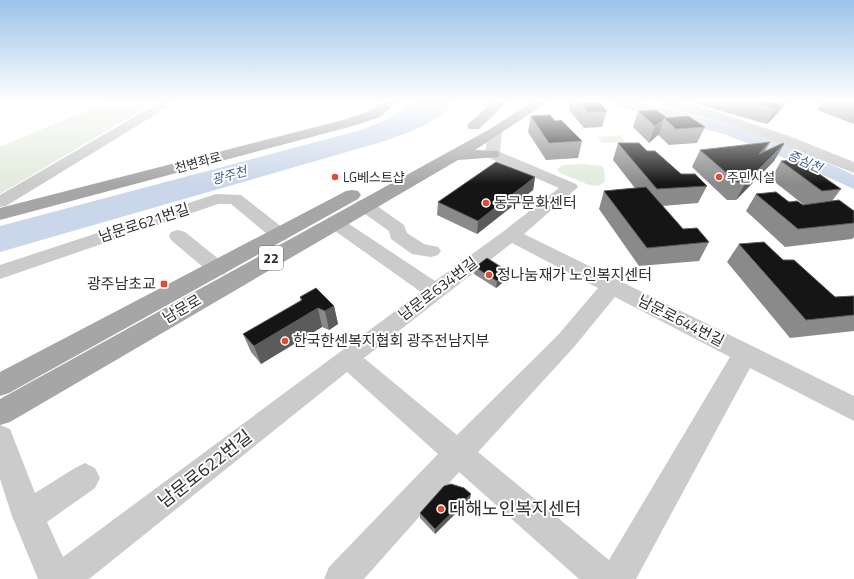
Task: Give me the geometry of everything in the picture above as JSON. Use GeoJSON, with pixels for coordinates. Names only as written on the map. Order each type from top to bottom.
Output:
{"type":"FeatureCollection","features":[{"type":"Feature","properties":{"kind":"main road","name":"천변좌로"},"geometry":{"type":"LineString","coordinates":[[0,214],[325,129]]}},
{"type":"Feature","properties":{"kind":"main road","name":"남문로"},"geometry":{"type":"LineString","coordinates":[[0,385],[218,269],[469,129]]}},
{"type":"Feature","properties":{"kind":"main road","name":"남문로"},"geometry":{"type":"LineString","coordinates":[[0,413],[500,129]]}},
{"type":"Feature","properties":{"kind":"main road"},"geometry":{"type":"LineString","coordinates":[[452,156],[465,153],[492,154]]}},
{"type":"Feature","properties":{"kind":"street"},"geometry":{"type":"LineString","coordinates":[[0,202],[124,129]]}},
{"type":"Feature","properties":{"kind":"street"},"geometry":{"type":"LineString","coordinates":[[759,129],[854,168]]}},
{"type":"Feature","properties":{"kind":"street"},"geometry":{"type":"LineString","coordinates":[[495,132],[492,154],[570,187],[511,235]]}},
{"type":"Feature","properties":{"kind":"street","name":"남문로621번길"},"geometry":{"type":"LineString","coordinates":[[0,272],[216,200],[235,199],[280,235]]}},
{"type":"Feature","properties":{"kind":"street"},"geometry":{"type":"LineString","coordinates":[[364,205],[398,229],[398,235],[419,250],[431,252]]}},
{"type":"Feature","properties":{"kind":"street"},"geometry":{"type":"LineString","coordinates":[[334,222],[435,291]]}},
{"type":"Feature","properties":{"kind":"street","name":"남문로644번길"},"geometry":{"type":"LineString","coordinates":[[511,235],[854,409]]}},
{"type":"Feature","properties":{"kind":"street","name":"남문로634번길"},"geometry":{"type":"LineString","coordinates":[[347,358],[511,235]]}},
{"type":"Feature","properties":{"kind":"street"},"geometry":{"type":"LineString","coordinates":[[178,236],[218,269]]}},
{"type":"Feature","properties":{"kind":"street"},"geometry":{"type":"LineString","coordinates":[[341,579],[458,453],[566,341],[612,286]]}},
{"type":"Feature","properties":{"kind":"street"},"geometry":{"type":"LineString","coordinates":[[617,579],[745,354]]}},
{"type":"Feature","properties":{"kind":"street"},"geometry":{"type":"LineString","coordinates":[[347,358],[605,579]]}},
{"type":"Feature","properties":{"kind":"street","name":"남문로622번길"},"geometry":{"type":"LineString","coordinates":[[62,579],[347,358]]}},
{"type":"Feature","properties":{"kind":"street"},"geometry":{"type":"LineString","coordinates":[[0,438],[28,516],[55,579]]}},
{"type":"Feature","properties":{"kind":"street"},"geometry":{"type":"LineString","coordinates":[[28,516],[85,478]]}},
{"type":"Feature","properties":{"kind":"shaded area"},"geometry":{"type":"Polygon","coordinates":[[[42,129],[109,129],[0,194],[0,147],[42,129]]]}},
{"type":"Feature","properties":{"kind":"shaded area"},"geometry":{"type":"Polygon","coordinates":[[[620,135],[625,142],[602,143],[597,137],[620,135]]]}},
{"type":"Feature","properties":{"kind":"shaded area"},"geometry":{"type":"Polygon","coordinates":[[[584,164],[602,166],[604,169],[605,181],[599,186],[589,185],[560,173],[557,169],[563,165],[584,164]]]}},
{"type":"Feature","properties":{"kind":"water","name":"광주천"},"geometry":{"type":"Polygon","coordinates":[[[416,129],[385,141],[0,252],[0,226],[361,130],[416,129]]]}},
{"type":"Feature","properties":{"kind":"building"},"geometry":{"type":"Polygon","coordinates":[[[540,129],[570,129],[582,141],[549,143],[540,129]]]}},
{"type":"Feature","properties":{"kind":"building"},"geometry":{"type":"Polygon","coordinates":[[[770,142],[759,154],[783,143],[784,144],[746,182],[737,182],[700,150],[770,142]]]}},
{"type":"Feature","properties":{"kind":"building"},"geometry":{"type":"Polygon","coordinates":[[[618,143],[639,143],[647,151],[655,151],[681,174],[695,174],[707,186],[657,189],[618,143]]]}},
{"type":"Feature","properties":{"kind":"building"},"geometry":{"type":"Polygon","coordinates":[[[799,160],[841,189],[822,191],[781,161],[799,160]]]}},
{"type":"Feature","properties":{"kind":"building","name":"동구문화센터"},"geometry":{"type":"Polygon","coordinates":[[[496,162],[535,177],[478,221],[438,202],[496,162]]]}},
{"type":"Feature","properties":{"kind":"building"},"geometry":{"type":"Polygon","coordinates":[[[646,187],[683,229],[697,228],[709,242],[647,248],[604,191],[646,187]]]}},
{"type":"Feature","properties":{"kind":"building"},"geometry":{"type":"Polygon","coordinates":[[[776,192],[789,202],[797,201],[803,205],[839,200],[854,211],[854,223],[798,229],[756,194],[776,192]]]}},
{"type":"Feature","properties":{"kind":"building"},"geometry":{"type":"Polygon","coordinates":[[[764,242],[783,260],[794,260],[835,297],[854,296],[854,315],[806,320],[739,244],[764,242]]]}},
{"type":"Feature","properties":{"kind":"building"},"geometry":{"type":"Polygon","coordinates":[[[487,258],[509,272],[497,281],[475,267],[487,258]]]}},
{"type":"Feature","properties":{"kind":"building"},"geometry":{"type":"Polygon","coordinates":[[[316,288],[334,306],[325,311],[318,308],[254,346],[243,334],[302,300],[300,297],[316,288]]]}},
{"type":"Feature","properties":{"kind":"building","name":"대해노인복지센터"},"geometry":{"type":"Polygon","coordinates":[[[451,484],[464,488],[471,494],[435,529],[420,513],[444,486],[451,484]]]}},
{"type":"Feature","properties":{"kind":"waterway","name":"증심천"},"geometry":{"type":"LineString","coordinates":[[726,129],[799,157],[854,183]]}},
{"type":"Feature","properties":{"kind":"place","name":"LG베스트샵"},"geometry":{"type":"Point","coordinates":[335,177]}},
{"type":"Feature","properties":{"kind":"place","name":"주민시설"},"geometry":{"type":"Point","coordinates":[719,177]}},
{"type":"Feature","properties":{"kind":"place","name":"동구문화센터"},"geometry":{"type":"Point","coordinates":[486,203]}},
{"type":"Feature","properties":{"kind":"place","name":"정나눔재가 노인복지센터"},"geometry":{"type":"Point","coordinates":[489,275]}},
{"type":"Feature","properties":{"kind":"place","name":"광주남초교"},"geometry":{"type":"Point","coordinates":[164,284]}},
{"type":"Feature","properties":{"kind":"place","name":"한국한센복지협회 광주전남지부"},"geometry":{"type":"Point","coordinates":[285,341]}},
{"type":"Feature","properties":{"kind":"place","name":"대해노인복지센터"},"geometry":{"type":"Point","coordinates":[441,509]}}]}
